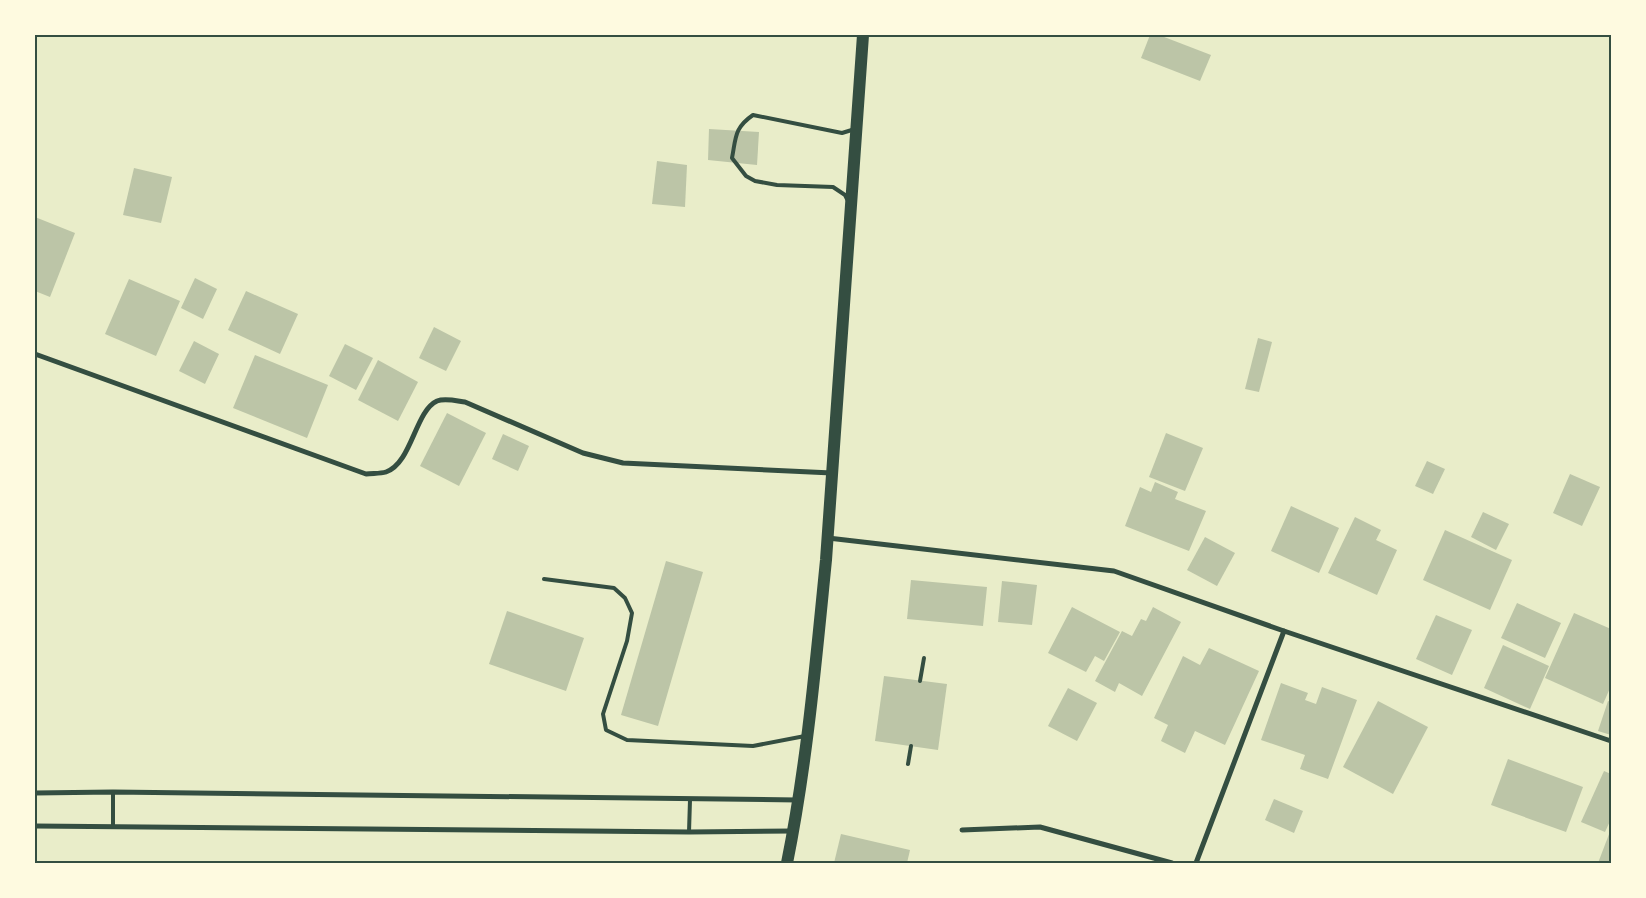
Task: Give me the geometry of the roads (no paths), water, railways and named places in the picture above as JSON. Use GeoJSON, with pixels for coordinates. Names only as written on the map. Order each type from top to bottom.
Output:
{"type":"FeatureCollection","features":[{"type":"Feature","properties":{"kind":"main road"},"geometry":{"type":"LineString","coordinates":[[787,863],[798,800],[818,640],[828,538],[834,430],[863,35]]}},
{"type":"Feature","properties":{"kind":"street"},"geometry":{"type":"LineString","coordinates":[[35,354],[366,474],[385,472],[399,464],[426,412],[437,401],[452,400],[473,405],[582,453],[623,463],[832,473]]}},
{"type":"Feature","properties":{"kind":"street"},"geometry":{"type":"LineString","coordinates":[[828,538],[1114,571],[1611,742]]}},
{"type":"Feature","properties":{"kind":"street"},"geometry":{"type":"LineString","coordinates":[[1196,863],[1284,631]]}},
{"type":"Feature","properties":{"kind":"street"},"geometry":{"type":"LineString","coordinates":[[35,794],[113,792],[798,800]]}},
{"type":"Feature","properties":{"kind":"street"},"geometry":{"type":"LineString","coordinates":[[35,826],[689,832],[794,831]]}},
{"type":"Feature","properties":{"kind":"street"},"geometry":{"type":"LineString","coordinates":[[962,830],[1040,827],[1172,863]]}},
{"type":"Feature","properties":{"kind":"lane"},"geometry":{"type":"LineString","coordinates":[[850,214],[845,195],[833,187],[777,186],[754,181],[746,176],[732,158],[736,133],[743,122],[753,115],[842,133],[857,129]]}},
{"type":"Feature","properties":{"kind":"lane"},"geometry":{"type":"LineString","coordinates":[[544,579],[614,588],[625,598],[632,613],[627,641],[603,714],[606,730],[627,740],[753,746],[806,736]]}},
{"type":"Feature","properties":{"kind":"lane"},"geometry":{"type":"LineString","coordinates":[[920,681],[924,658]]}},
{"type":"Feature","properties":{"kind":"lane"},"geometry":{"type":"LineString","coordinates":[[908,764],[911,746]]}},
{"type":"Feature","properties":{"kind":"lane"},"geometry":{"type":"LineString","coordinates":[[113,792],[113,828]]}},
{"type":"Feature","properties":{"kind":"lane"},"geometry":{"type":"LineString","coordinates":[[689,832],[690,800]]}}]}
